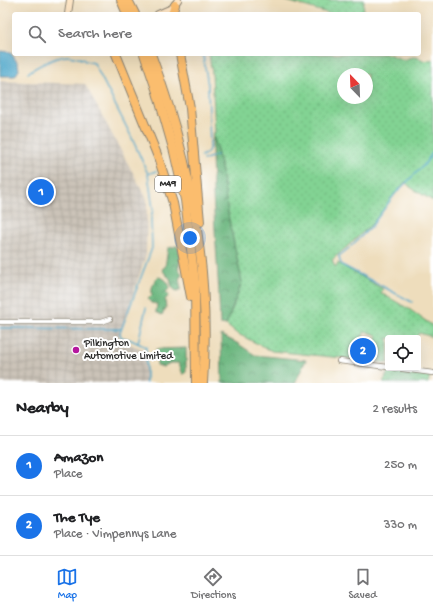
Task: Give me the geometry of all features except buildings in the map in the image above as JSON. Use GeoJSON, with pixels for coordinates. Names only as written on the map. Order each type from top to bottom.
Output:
{"type":"FeatureCollection","features":[{"type":"Feature","properties":{"kind":"highway"},"geometry":{"type":"LineString","coordinates":[[121,0],[126,12]]}},
{"type":"Feature","properties":{"kind":"highway"},"geometry":{"type":"LineString","coordinates":[[128,0],[134,12]]}},
{"type":"Feature","properties":{"kind":"highway"},"geometry":{"type":"LineString","coordinates":[[173,12],[176,2]]}},
{"type":"Feature","properties":{"kind":"highway","name":"M49"},"geometry":{"type":"LineString","coordinates":[[117,56],[158,158],[174,203],[196,322]]}},
{"type":"Feature","properties":{"kind":"highway","name":"M49"},"geometry":{"type":"LineString","coordinates":[[145,56],[157,92],[174,152],[184,200],[195,282],[196,383]]}},
{"type":"Feature","properties":{"kind":"highway","name":"M49"},"geometry":{"type":"LineString","coordinates":[[152,56],[165,90],[186,167],[192,198],[204,295]]}},
{"type":"Feature","properties":{"kind":"highway","name":"M49"},"geometry":{"type":"LineString","coordinates":[[180,56],[190,108],[205,272],[203,383]]}},
{"type":"Feature","properties":{"kind":"street"},"geometry":{"type":"LineString","coordinates":[[67,12],[70,0]]}},
{"type":"Feature","properties":{"kind":"street"},"geometry":{"type":"LineString","coordinates":[[161,12],[176,2]]}},
{"type":"Feature","properties":{"kind":"street"},"geometry":{"type":"LineString","coordinates":[[0,322],[101,322],[110,319]]}},
{"type":"Feature","properties":{"kind":"street"},"geometry":{"type":"LineString","coordinates":[[339,361],[385,367]]}},
{"type":"Feature","properties":{"kind":"street"},"geometry":{"type":"LineString","coordinates":[[421,371],[433,372]]}},
{"type":"Feature","properties":{"kind":"shaded area"},"geometry":{"type":"Polygon","coordinates":[[[0,81],[85,84],[147,199],[146,255],[118,339],[144,350],[146,383],[0,383],[0,81]]]}},
{"type":"Feature","properties":{"kind":"green space"},"geometry":{"type":"Polygon","coordinates":[[[283,0],[364,0],[363,12],[324,12],[283,0]]]}},
{"type":"Feature","properties":{"kind":"green space"},"geometry":{"type":"Polygon","coordinates":[[[209,56],[393,56],[404,60],[414,57],[425,61],[433,59],[433,201],[410,187],[405,182],[371,225],[332,260],[335,267],[338,263],[383,289],[381,293],[409,309],[433,326],[433,337],[419,333],[418,335],[385,335],[385,363],[373,361],[377,335],[365,331],[352,359],[272,351],[236,333],[226,325],[242,282],[229,220],[222,172],[213,133],[215,133],[212,73],[209,56]]]}},
{"type":"Feature","properties":{"kind":"green space"},"geometry":{"type":"Polygon","coordinates":[[[213,133],[222,172],[229,220],[242,282],[226,325],[220,324],[213,195],[213,133]]]}},
{"type":"Feature","properties":{"kind":"green space"},"geometry":{"type":"Polygon","coordinates":[[[176,245],[180,256],[178,268],[182,274],[179,279],[181,289],[177,291],[172,287],[170,278],[162,269],[165,267],[168,248],[176,245]]]}},
{"type":"Feature","properties":{"kind":"green space"},"geometry":{"type":"Polygon","coordinates":[[[158,277],[166,280],[170,288],[166,292],[169,295],[165,300],[166,308],[162,315],[156,312],[157,304],[151,303],[148,299],[152,295],[153,285],[158,277]]]}},
{"type":"Feature","properties":{"kind":"green space"},"geometry":{"type":"Polygon","coordinates":[[[221,335],[237,343],[255,355],[306,360],[295,383],[222,383],[221,335]]]}},
{"type":"Feature","properties":{"kind":"green space"},"geometry":{"type":"Polygon","coordinates":[[[186,348],[186,372],[183,375],[179,363],[170,363],[163,367],[157,365],[156,349],[186,348]]]}},
{"type":"Feature","properties":{"kind":"green space"},"geometry":{"type":"Polygon","coordinates":[[[389,371],[430,375],[428,383],[383,383],[389,371]]]}},
{"type":"Feature","properties":{"kind":"water"},"geometry":{"type":"Polygon","coordinates":[[[0,51],[10,52],[18,63],[19,70],[15,76],[0,76],[0,51]]]}},
{"type":"Feature","properties":{"kind":"waterway"},"geometry":{"type":"LineString","coordinates":[[28,73],[46,62],[63,56],[83,59]]}},
{"type":"Feature","properties":{"kind":"waterway"},"geometry":{"type":"LineString","coordinates":[[201,156],[207,153],[210,147],[208,86],[203,56]]}},
{"type":"Feature","properties":{"kind":"waterway"},"geometry":{"type":"LineString","coordinates":[[81,58],[85,61],[94,63],[131,136],[148,174],[153,209],[151,219],[152,248],[120,333],[121,337],[146,347],[146,383]]}},
{"type":"Feature","properties":{"kind":"waterway"},"geometry":{"type":"LineString","coordinates":[[351,246],[371,227],[395,194],[424,165],[433,152]]}},
{"type":"Feature","properties":{"kind":"waterway"},"geometry":{"type":"LineString","coordinates":[[203,160],[217,155]]}},
{"type":"Feature","properties":{"kind":"waterway"},"geometry":{"type":"LineString","coordinates":[[148,174],[156,171]]}},
{"type":"Feature","properties":{"kind":"waterway"},"geometry":{"type":"LineString","coordinates":[[349,248],[339,256],[342,265],[412,302]]}},
{"type":"Feature","properties":{"kind":"waterway"},"geometry":{"type":"LineString","coordinates":[[138,343],[146,308]]}},
{"type":"Feature","properties":{"kind":"waterway"},"geometry":{"type":"LineString","coordinates":[[0,328],[121,329]]}},
{"type":"Feature","properties":{"kind":"place","name":"Amazon"},"geometry":{"type":"Point","coordinates":[41,192]}},
{"type":"Feature","properties":{"kind":"place","name":"Pilkington Automotive Limited"},"geometry":{"type":"Point","coordinates":[76,350]}},
{"type":"Feature","properties":{"kind":"place","name":"The Tye"},"geometry":{"type":"Point","coordinates":[363,351]}}]}
